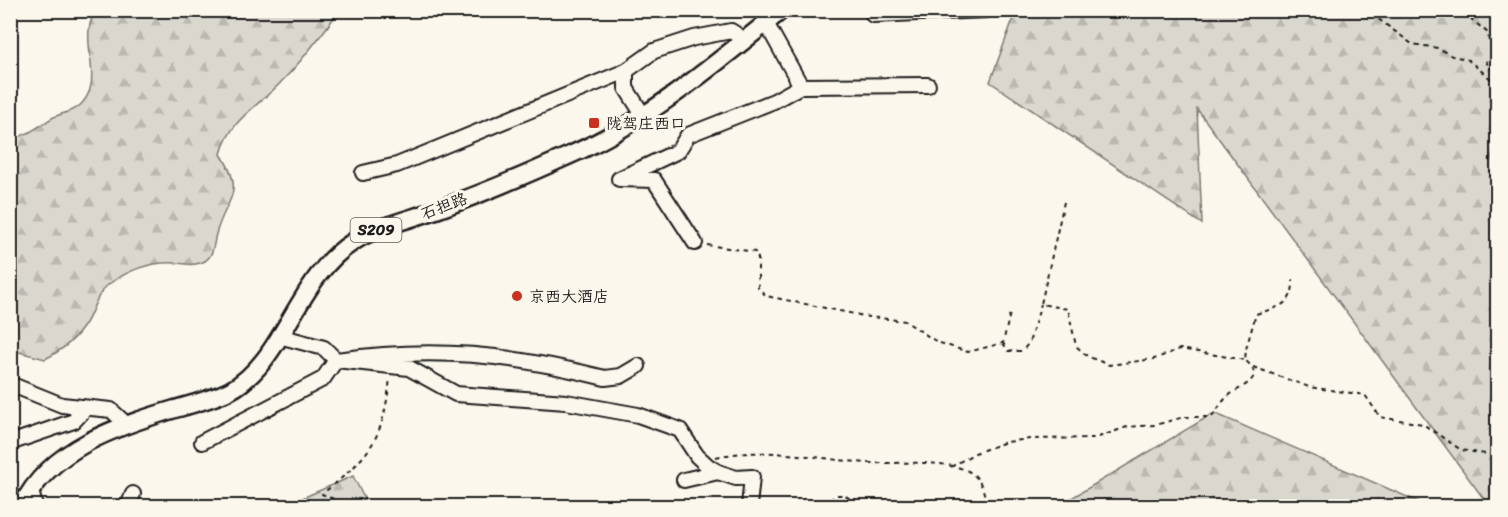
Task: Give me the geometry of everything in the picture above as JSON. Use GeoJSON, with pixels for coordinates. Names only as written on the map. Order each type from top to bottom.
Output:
{"type":"FeatureCollection","features":[{"type":"Feature","properties":{"kind":"main road","name":"石担路"},"geometry":{"type":"LineString","coordinates":[[22,507],[33,499],[46,473],[74,450],[126,424],[228,391],[245,380],[279,336],[323,266],[355,240],[573,154],[605,139],[643,115],[782,10]]}},
{"type":"Feature","properties":{"kind":"street"},"geometry":{"type":"LineString","coordinates":[[872,10],[873,15],[987,10]]}},
{"type":"Feature","properties":{"kind":"street"},"geometry":{"type":"LineString","coordinates":[[766,23],[801,86]]}},
{"type":"Feature","properties":{"kind":"street"},"geometry":{"type":"LineString","coordinates":[[363,172],[397,165],[626,71],[654,51],[694,38],[731,31],[744,40]]}},
{"type":"Feature","properties":{"kind":"street"},"geometry":{"type":"LineString","coordinates":[[626,71],[626,88],[643,115]]}},
{"type":"Feature","properties":{"kind":"street"},"geometry":{"type":"LineString","coordinates":[[695,243],[654,180],[619,179],[678,151],[688,135],[774,101],[801,86],[928,85]]}},
{"type":"Feature","properties":{"kind":"street"},"geometry":{"type":"LineString","coordinates":[[279,336],[324,348],[336,360],[409,368],[456,394],[566,402],[638,415],[680,430],[702,460],[718,472],[736,477],[752,477],[749,507]]}},
{"type":"Feature","properties":{"kind":"street"},"geometry":{"type":"LineString","coordinates":[[202,442],[324,379],[336,360],[390,352],[465,352],[506,357],[605,378],[621,376],[638,366]]}},
{"type":"Feature","properties":{"kind":"street"},"geometry":{"type":"LineString","coordinates":[[10,384],[62,405],[111,410],[126,424]]}},
{"type":"Feature","properties":{"kind":"street"},"geometry":{"type":"LineString","coordinates":[[10,443],[74,422],[86,408]]}},
{"type":"Feature","properties":{"kind":"street"},"geometry":{"type":"LineString","coordinates":[[684,480],[718,472]]}},
{"type":"Feature","properties":{"kind":"path"},"geometry":{"type":"LineString","coordinates":[[1344,10],[1377,18],[1412,44],[1438,48],[1452,56],[1467,59],[1497,85]]}},
{"type":"Feature","properties":{"kind":"path"},"geometry":{"type":"LineString","coordinates":[[1466,10],[1471,19],[1488,33],[1489,42],[1497,48],[1486,62],[1495,73],[1491,79]]}},
{"type":"Feature","properties":{"kind":"path"},"geometry":{"type":"LineString","coordinates":[[1010,313],[1003,343],[1008,351],[1022,351],[1029,343],[1041,304],[1064,202]]}},
{"type":"Feature","properties":{"kind":"path"},"geometry":{"type":"LineString","coordinates":[[695,243],[755,252],[758,258],[758,287],[766,296],[870,317],[905,321],[937,342],[968,352],[1003,343]]}},
{"type":"Feature","properties":{"kind":"path"},"geometry":{"type":"LineString","coordinates":[[1245,360],[1256,314],[1284,306],[1293,291],[1293,280]]}},
{"type":"Feature","properties":{"kind":"path"},"geometry":{"type":"LineString","coordinates":[[1041,304],[1068,309],[1076,346],[1087,356],[1109,365],[1154,359],[1180,348],[1245,360],[1253,367],[1309,387],[1365,395],[1380,417],[1423,424],[1461,450],[1497,456]]}},
{"type":"Feature","properties":{"kind":"path"},"geometry":{"type":"LineString","coordinates":[[350,507],[322,494],[358,465],[379,435],[392,366]]}},
{"type":"Feature","properties":{"kind":"path"},"geometry":{"type":"LineString","coordinates":[[951,467],[975,453],[1006,442],[1030,439],[1096,438],[1127,427],[1155,425],[1184,417],[1212,417],[1229,396],[1250,382],[1255,375],[1253,367]]}},
{"type":"Feature","properties":{"kind":"path"},"geometry":{"type":"LineString","coordinates":[[702,460],[773,452],[866,462],[951,467],[970,472],[983,487],[987,507]]}},
{"type":"Feature","properties":{"kind":"path"},"geometry":{"type":"LineString","coordinates":[[823,507],[836,495],[844,495],[862,507]]}},
{"type":"Feature","properties":{"kind":"path"},"geometry":{"type":"LineString","coordinates":[[415,507],[436,507]]}},
{"type":"Feature","properties":{"kind":"green space"},"geometry":{"type":"Polygon","coordinates":[[[96,11],[339,11],[298,64],[239,121],[226,141],[221,154],[232,178],[232,195],[220,221],[212,252],[208,258],[194,264],[158,263],[133,270],[117,279],[101,292],[78,334],[45,359],[11,350],[10,198],[18,182],[11,179],[11,139],[27,133],[55,116],[75,109],[87,97],[92,73],[89,48],[90,22],[96,11]]]}},
{"type":"Feature","properties":{"kind":"green space"},"geometry":{"type":"Polygon","coordinates":[[[1016,11],[1497,11],[1497,506],[1489,506],[1197,109],[1202,224],[990,82],[1016,11]]]}},
{"type":"Feature","properties":{"kind":"green space"},"geometry":{"type":"Polygon","coordinates":[[[1214,413],[1428,506],[1058,506],[1214,413]]]}},
{"type":"Feature","properties":{"kind":"green space"},"geometry":{"type":"Polygon","coordinates":[[[353,476],[368,506],[284,506],[353,476]]]}},
{"type":"Feature","properties":{"kind":"place","name":"陇驾庄西口"},"geometry":{"type":"Point","coordinates":[594,123]}},
{"type":"Feature","properties":{"kind":"place","name":"京西大酒店"},"geometry":{"type":"Point","coordinates":[517,296]}}]}
